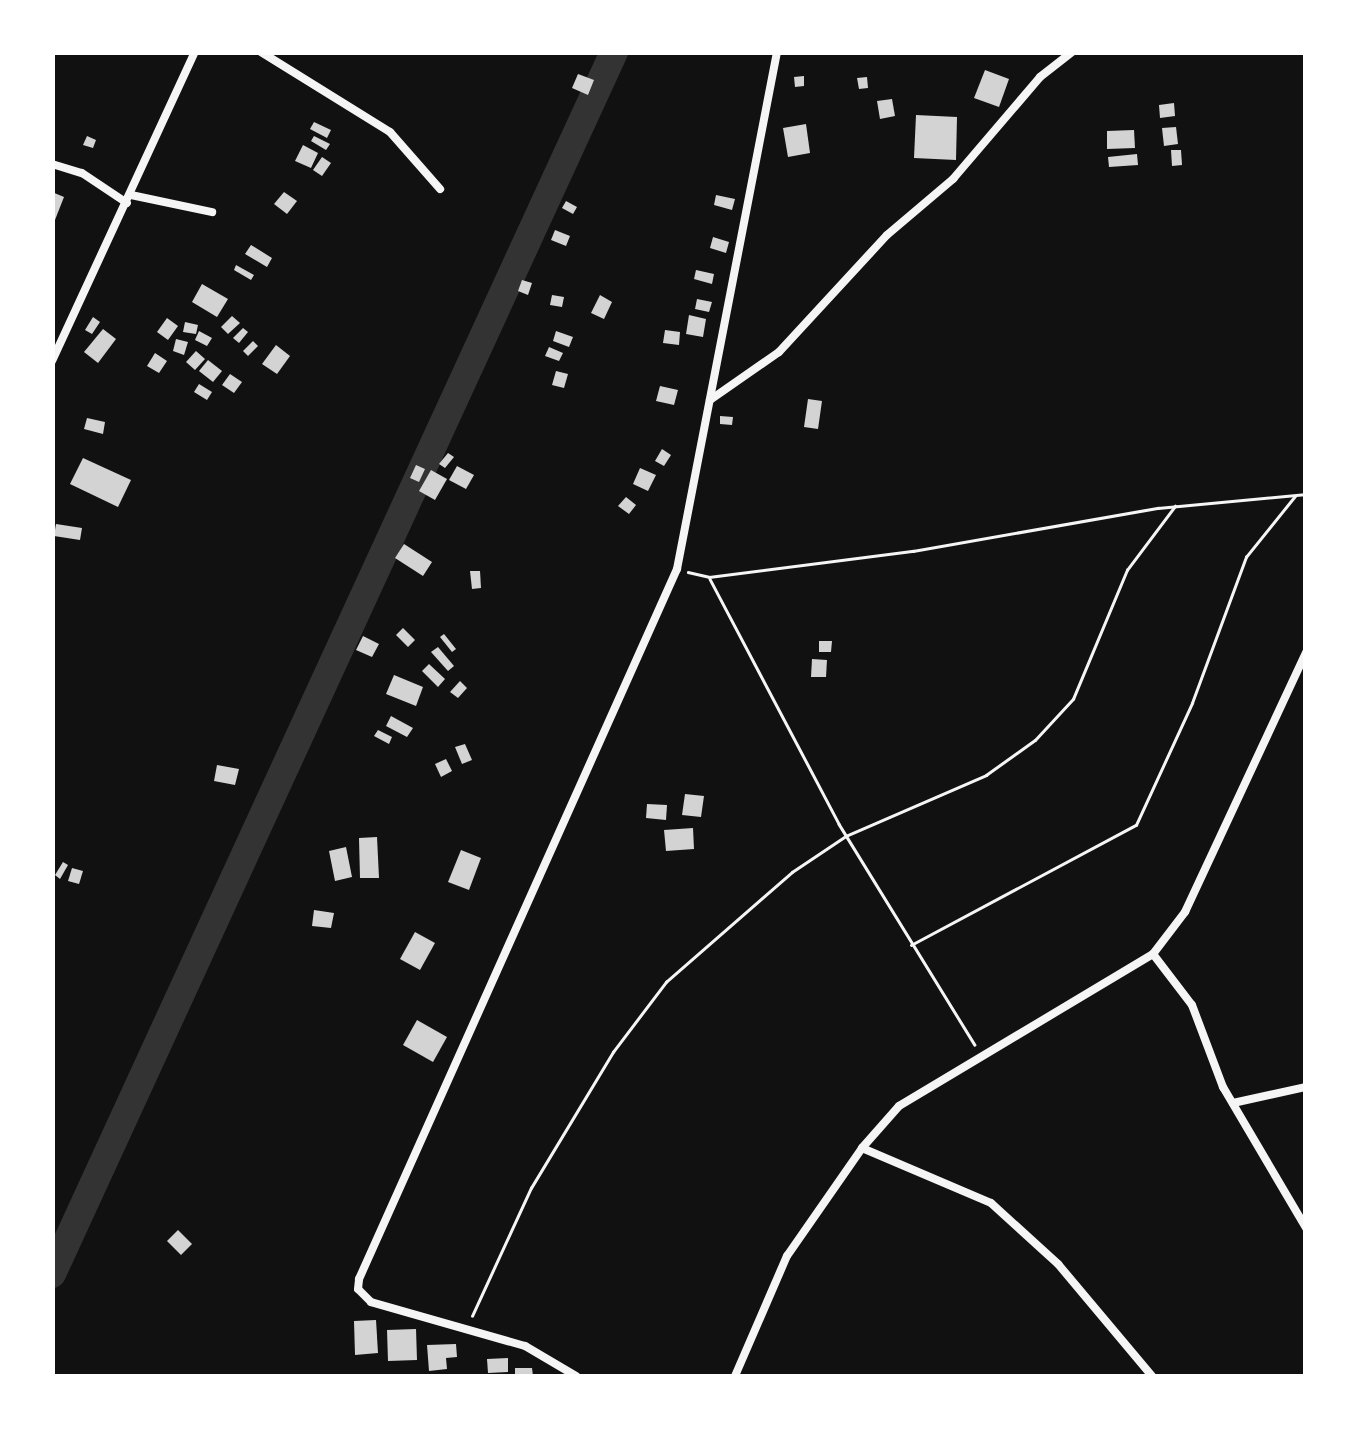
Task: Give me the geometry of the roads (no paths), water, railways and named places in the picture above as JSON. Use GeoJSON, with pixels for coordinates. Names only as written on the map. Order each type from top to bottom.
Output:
{"type":"FeatureCollection","features":[{"type":"Feature","properties":{"kind":"street"},"geometry":{"type":"LineString","coordinates":[[52,361],[195,52]]}},
{"type":"Feature","properties":{"kind":"street"},"geometry":{"type":"LineString","coordinates":[[261,52],[390,132],[440,189]]}},
{"type":"Feature","properties":{"kind":"street"},"geometry":{"type":"LineString","coordinates":[[576,1376],[549,1355],[371,1302],[358,1289],[359,1279],[677,569],[777,52]]}},
{"type":"Feature","properties":{"kind":"street"},"geometry":{"type":"LineString","coordinates":[[710,400],[778,352],[887,236],[953,179],[1040,78],[1072,52]]}},
{"type":"Feature","properties":{"kind":"street"},"geometry":{"type":"LineString","coordinates":[[52,164],[82,173],[129,199],[212,212]]}},
{"type":"Feature","properties":{"kind":"street"},"geometry":{"type":"LineString","coordinates":[[736,1376],[787,1256],[862,1148],[899,1106],[980,1052],[1154,954],[1185,912],[1306,652]]}},
{"type":"Feature","properties":{"kind":"street"},"geometry":{"type":"LineString","coordinates":[[1154,954],[1192,1005],[1233,1103],[1305,1226]]}},
{"type":"Feature","properties":{"kind":"street"},"geometry":{"type":"LineString","coordinates":[[1233,1103],[1306,1087]]}},
{"type":"Feature","properties":{"kind":"street"},"geometry":{"type":"LineString","coordinates":[[862,1148],[991,1203],[1058,1264],[1152,1376]]}},
{"type":"Feature","properties":{"kind":"waterway"},"geometry":{"type":"LineString","coordinates":[[52,1274],[614,52]]}}]}
